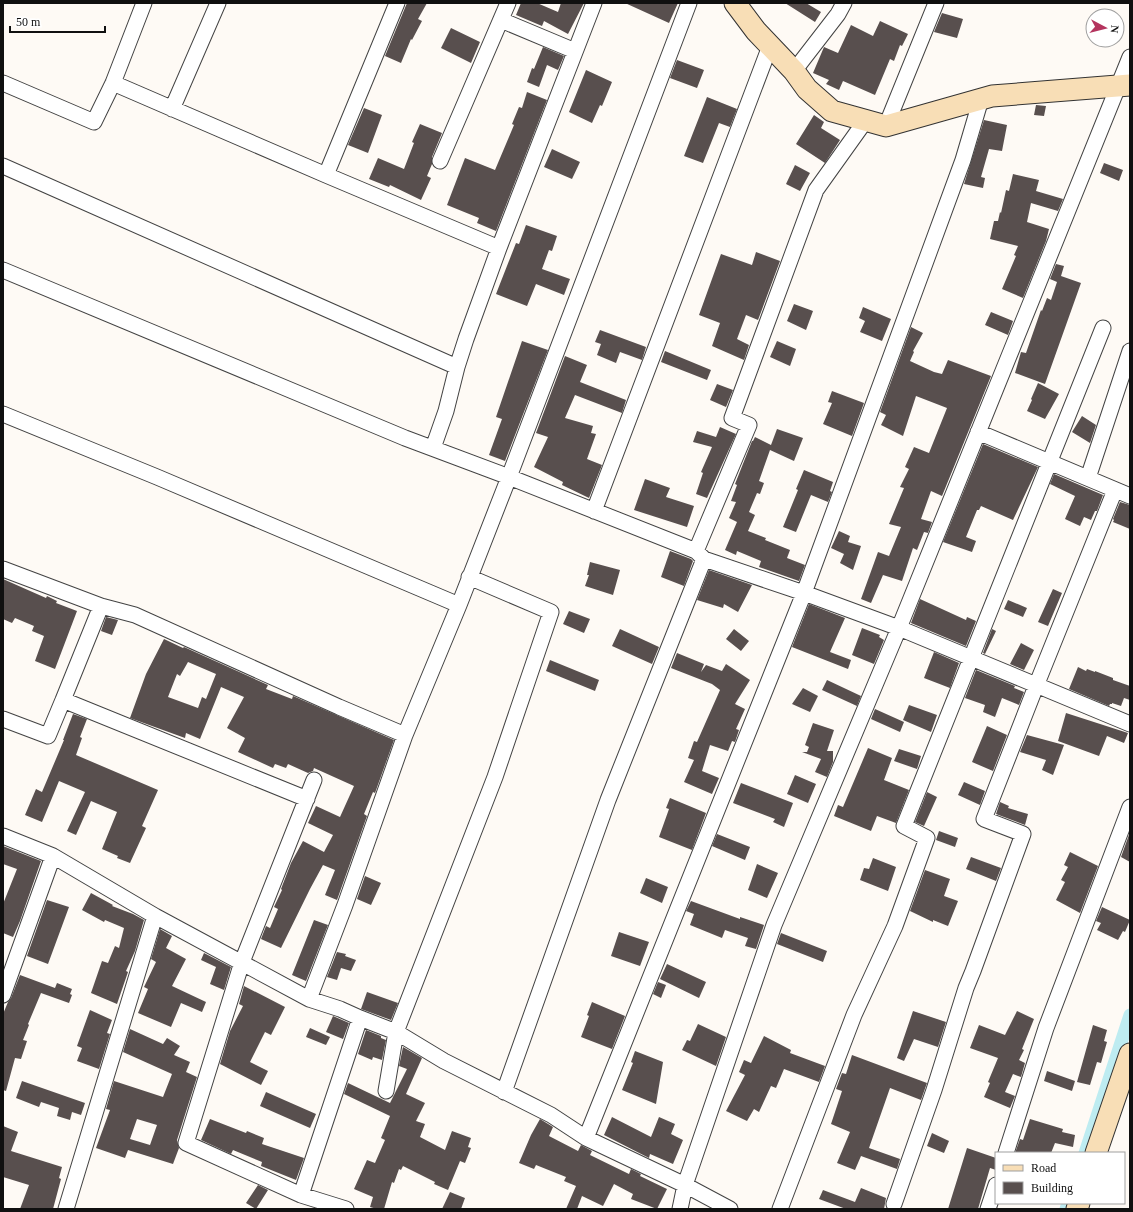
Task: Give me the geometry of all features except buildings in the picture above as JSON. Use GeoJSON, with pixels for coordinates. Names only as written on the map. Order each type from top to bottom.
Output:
{"type":"FeatureCollection","features":[{"type":"Feature","properties":{"kind":"main road"},"geometry":{"type":"LineString","coordinates":[[735,3],[756,31],[794,71],[807,89],[832,111],[876,123],[992,96],[1125,85]]}},
{"type":"Feature","properties":{"kind":"main road"},"geometry":{"type":"LineString","coordinates":[[1096,1152],[1130,1054]]}},
{"type":"Feature","properties":{"kind":"street"},"geometry":{"type":"LineString","coordinates":[[3,83],[94,122],[113,83],[144,3]]}},
{"type":"Feature","properties":{"kind":"street"},"geometry":{"type":"LineString","coordinates":[[172,109],[218,3]]}},
{"type":"Feature","properties":{"kind":"street"},"geometry":{"type":"LineString","coordinates":[[326,175],[397,3]]}},
{"type":"Feature","properties":{"kind":"street"},"geometry":{"type":"LineString","coordinates":[[440,161],[508,3]]}},
{"type":"Feature","properties":{"kind":"street"},"geometry":{"type":"LineString","coordinates":[[433,448],[446,411],[457,367],[499,248],[594,3]]}},
{"type":"Feature","properties":{"kind":"street"},"geometry":{"type":"LineString","coordinates":[[309,999],[345,905],[406,735],[509,477],[689,3]]}},
{"type":"Feature","properties":{"kind":"street"},"geometry":{"type":"LineString","coordinates":[[794,71],[838,14],[844,3]]}},
{"type":"Feature","properties":{"kind":"street"},"geometry":{"type":"LineString","coordinates":[[504,1092],[608,800],[749,425],[732,418],[816,190],[876,123],[936,3]]}},
{"type":"Feature","properties":{"kind":"street"},"geometry":{"type":"LineString","coordinates":[[501,20],[575,51]]}},
{"type":"Feature","properties":{"kind":"street"},"geometry":{"type":"LineString","coordinates":[[594,511],[770,46]]}},
{"type":"Feature","properties":{"kind":"street"},"geometry":{"type":"LineString","coordinates":[[680,1209],[685,1185],[774,925],[899,628],[978,432],[1125,85],[1130,57]]}},
{"type":"Feature","properties":{"kind":"street"},"geometry":{"type":"LineString","coordinates":[[113,83],[499,248]]}},
{"type":"Feature","properties":{"kind":"street"},"geometry":{"type":"LineString","coordinates":[[586,1138],[804,593],[963,160],[981,99]]}},
{"type":"Feature","properties":{"kind":"street"},"geometry":{"type":"LineString","coordinates":[[3,166],[457,367]]}},
{"type":"Feature","properties":{"kind":"street"},"geometry":{"type":"LineString","coordinates":[[3,270],[99,308],[241,370],[433,448],[594,511],[700,555],[899,628],[1130,724]]}},
{"type":"Feature","properties":{"kind":"street"},"geometry":{"type":"LineString","coordinates":[[780,1209],[854,1015],[895,926],[927,838],[904,826],[1103,328]]}},
{"type":"Feature","properties":{"kind":"street"},"geometry":{"type":"LineString","coordinates":[[1088,478],[1130,351]]}},
{"type":"Feature","properties":{"kind":"street"},"geometry":{"type":"LineString","coordinates":[[3,414],[164,480],[459,605]]}},
{"type":"Feature","properties":{"kind":"street"},"geometry":{"type":"LineString","coordinates":[[978,432],[1130,496]]}},
{"type":"Feature","properties":{"kind":"street"},"geometry":{"type":"LineString","coordinates":[[894,1204],[934,1090],[966,988],[1023,834],[984,819],[1115,490]]}},
{"type":"Feature","properties":{"kind":"street"},"geometry":{"type":"LineString","coordinates":[[3,569],[101,606],[135,615],[339,707],[406,735]]}},
{"type":"Feature","properties":{"kind":"street"},"geometry":{"type":"LineString","coordinates":[[386,1091],[396,1032],[495,777],[551,612],[469,577]]}},
{"type":"Feature","properties":{"kind":"street"},"geometry":{"type":"LineString","coordinates":[[3,719],[48,736],[101,606]]}},
{"type":"Feature","properties":{"kind":"street"},"geometry":{"type":"LineString","coordinates":[[63,700],[307,799]]}},
{"type":"Feature","properties":{"kind":"street"},"geometry":{"type":"LineString","coordinates":[[314,780],[242,962],[186,1143],[300,1195],[346,1209]]}},
{"type":"Feature","properties":{"kind":"street"},"geometry":{"type":"LineString","coordinates":[[1006,1152],[1046,1028],[1130,807]]}},
{"type":"Feature","properties":{"kind":"street"},"geometry":{"type":"LineString","coordinates":[[3,836],[53,856],[155,916],[309,999],[340,1009],[396,1032],[444,1061],[551,1115],[586,1138],[685,1185],[730,1209]]}},
{"type":"Feature","properties":{"kind":"street"},"geometry":{"type":"LineString","coordinates":[[3,996],[53,856]]}},
{"type":"Feature","properties":{"kind":"street"},"geometry":{"type":"LineString","coordinates":[[66,1209],[155,916]]}},
{"type":"Feature","properties":{"kind":"street"},"geometry":{"type":"LineString","coordinates":[[300,1195],[360,1018]]}},
{"type":"Feature","properties":{"kind":"street"},"geometry":{"type":"LineString","coordinates":[[988,1209],[995,1188]]}},
{"type":"Feature","properties":{"kind":"waterway"},"geometry":{"type":"LineString","coordinates":[[1085,1152],[1130,1015]]}},
{"type":"Feature","properties":{"kind":"waterway"},"geometry":{"type":"LineString","coordinates":[[1066,1209],[1068,1204]]}}]}
